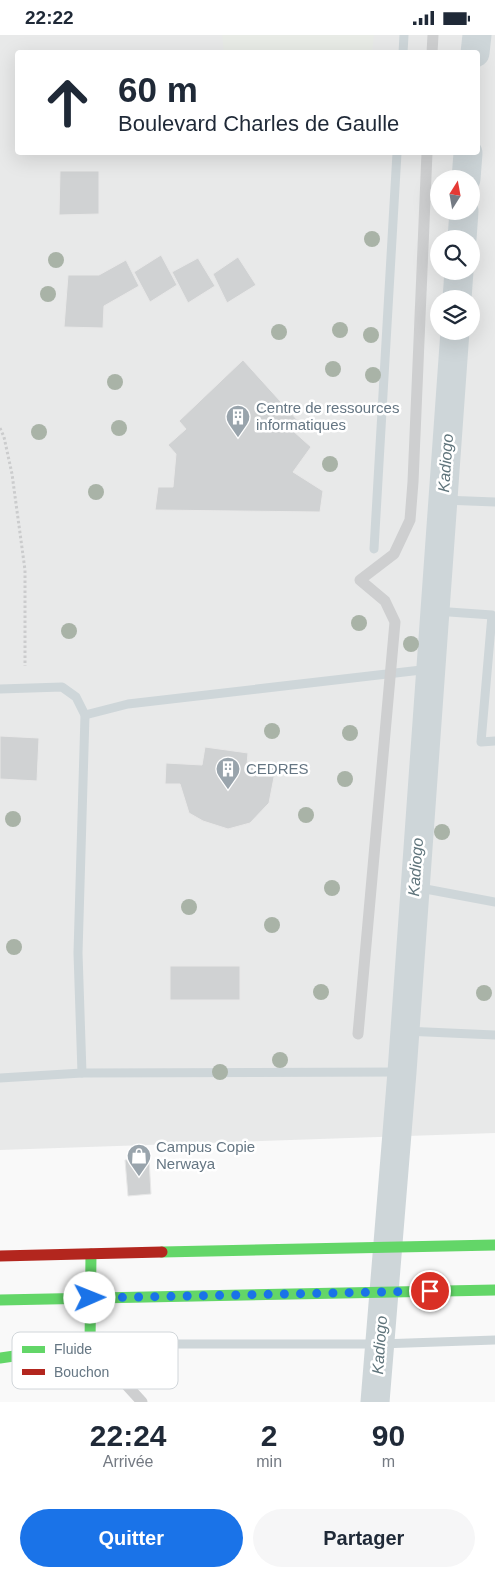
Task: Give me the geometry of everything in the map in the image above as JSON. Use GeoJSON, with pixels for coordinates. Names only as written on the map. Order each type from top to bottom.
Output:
{"type":"FeatureCollection","features":[{"type":"Feature","properties":{"kind":"main road"},"geometry":{"type":"LineString","coordinates":[[0,1255],[495,1245]]}},
{"type":"Feature","properties":{"kind":"main road"},"geometry":{"type":"LineString","coordinates":[[90,1253],[90,1332]]}},
{"type":"Feature","properties":{"kind":"main road"},"geometry":{"type":"LineString","coordinates":[[0,1300],[321,1292],[495,1290]]}},
{"type":"Feature","properties":{"kind":"lane"},"geometry":{"type":"LineString","coordinates":[[432,50],[433,35]]}},
{"type":"Feature","properties":{"kind":"lane"},"geometry":{"type":"LineString","coordinates":[[358,1034],[395,622],[385,601],[360,580],[394,554],[410,520],[427,155]]}},
{"type":"Feature","properties":{"kind":"lane"},"geometry":{"type":"LineString","coordinates":[[130,1389],[142,1402]]}},
{"type":"Feature","properties":{"kind":"path"},"geometry":{"type":"LineString","coordinates":[[0,428],[4,437],[12,475],[25,570],[25,666]]}},
{"type":"Feature","properties":{"kind":"shaded area"},"geometry":{"type":"Polygon","coordinates":[[[0,35],[495,35],[495,1133],[0,1150],[0,35]]]}},
{"type":"Feature","properties":{"kind":"shaded area"},"geometry":{"type":"Polygon","coordinates":[[[222,35],[374,35],[372,50],[224,50],[222,35]]]}},
{"type":"Feature","properties":{"kind":"building"},"geometry":{"type":"Polygon","coordinates":[[[60,171],[99,171],[99,214],[59,215],[60,171]]]}},
{"type":"Feature","properties":{"kind":"building"},"geometry":{"type":"Polygon","coordinates":[[[161,255],[177,285],[150,302],[134,272],[161,255]]]}},
{"type":"Feature","properties":{"kind":"building"},"geometry":{"type":"Polygon","coordinates":[[[238,257],[256,285],[227,303],[213,274],[238,257]]]}},
{"type":"Feature","properties":{"kind":"building"},"geometry":{"type":"Polygon","coordinates":[[[198,258],[215,286],[188,303],[172,272],[198,258]]]}},
{"type":"Feature","properties":{"kind":"building"},"geometry":{"type":"Polygon","coordinates":[[[126,260],[139,286],[104,306],[103,328],[64,327],[68,275],[99,275],[126,260]]]}},
{"type":"Feature","properties":{"kind":"building","name":"Centre de ressources informatiques"},"geometry":{"type":"Polygon","coordinates":[[[243,360],[300,423],[292,430],[311,447],[293,472],[323,491],[320,512],[155,510],[158,487],[173,487],[176,454],[168,445],[186,429],[179,421],[243,360]]]}},
{"type":"Feature","properties":{"kind":"building"},"geometry":{"type":"Polygon","coordinates":[[[0,736],[39,738],[37,781],[0,779],[0,736]]]}},
{"type":"Feature","properties":{"kind":"building","name":"CEDRES"},"geometry":{"type":"Polygon","coordinates":[[[205,747],[248,753],[247,765],[276,767],[269,803],[250,823],[228,829],[203,821],[189,813],[180,784],[165,784],[166,763],[202,765],[205,747]]]}},
{"type":"Feature","properties":{"kind":"building"},"geometry":{"type":"Polygon","coordinates":[[[170,966],[240,966],[240,1000],[170,1000],[170,966]]]}},
{"type":"Feature","properties":{"kind":"building"},"geometry":{"type":"Polygon","coordinates":[[[149,1158],[151,1194],[128,1196],[125,1160],[149,1158]]]}},
{"type":"Feature","properties":{"kind":"waterway"},"geometry":{"type":"LineString","coordinates":[[403,50],[404,35]]}},
{"type":"Feature","properties":{"kind":"waterway","name":"Kadiogo"},"geometry":{"type":"LineString","coordinates":[[475,50],[477,35]]}},
{"type":"Feature","properties":{"kind":"waterway"},"geometry":{"type":"LineString","coordinates":[[374,549],[397,155]]}},
{"type":"Feature","properties":{"kind":"waterway","name":"Kadiogo"},"geometry":{"type":"LineString","coordinates":[[467,170],[468,155]]}},
{"type":"Feature","properties":{"kind":"waterway","name":"Kadiogo"},"geometry":{"type":"LineString","coordinates":[[463,220],[463,230]]}},
{"type":"Feature","properties":{"kind":"waterway","name":"Kadiogo"},"geometry":{"type":"LineString","coordinates":[[458,280],[458,290]]}},
{"type":"Feature","properties":{"kind":"waterway","name":"Kadiogo"},"geometry":{"type":"LineString","coordinates":[[375,1402],[402,1072],[454,340]]}},
{"type":"Feature","properties":{"kind":"waterway"},"geometry":{"type":"LineString","coordinates":[[443,500],[495,502]]}},
{"type":"Feature","properties":{"kind":"waterway"},"geometry":{"type":"LineString","coordinates":[[435,611],[492,615],[481,742],[495,741]]}},
{"type":"Feature","properties":{"kind":"waterway"},"geometry":{"type":"LineString","coordinates":[[85,715],[128,704],[430,669]]}},
{"type":"Feature","properties":{"kind":"waterway"},"geometry":{"type":"LineString","coordinates":[[0,689],[62,687],[76,697],[85,715],[78,953],[82,1073]]}},
{"type":"Feature","properties":{"kind":"waterway"},"geometry":{"type":"LineString","coordinates":[[415,887],[495,902]]}},
{"type":"Feature","properties":{"kind":"waterway"},"geometry":{"type":"LineString","coordinates":[[404,1031],[495,1035]]}},
{"type":"Feature","properties":{"kind":"waterway"},"geometry":{"type":"LineString","coordinates":[[0,1078],[82,1073],[402,1072]]}},
{"type":"Feature","properties":{"kind":"waterway"},"geometry":{"type":"LineString","coordinates":[[178,1344],[380,1344],[495,1340]]}},
{"type":"Feature","properties":{"kind":"traffic: fast"},"geometry":{"type":"LineString","coordinates":[[162,1252],[495,1245]]}},
{"type":"Feature","properties":{"kind":"traffic: fast"},"geometry":{"type":"LineString","coordinates":[[90,1332],[91,1254]]}},
{"type":"Feature","properties":{"kind":"traffic: fast"},"geometry":{"type":"LineString","coordinates":[[0,1300],[495,1290]]}},
{"type":"Feature","properties":{"kind":"traffic: fast"},"geometry":{"type":"LineString","coordinates":[[0,1358],[12,1356]]}},
{"type":"Feature","properties":{"kind":"traffic: jam"},"geometry":{"type":"LineString","coordinates":[[0,1256],[162,1252]]}},
{"type":"Feature","properties":{"kind":"place","name":"Centre de ressources informatiques"},"geometry":{"type":"Point","coordinates":[238,438]}},
{"type":"Feature","properties":{"kind":"place","name":"CEDRES"},"geometry":{"type":"Point","coordinates":[228,790]}},
{"type":"Feature","properties":{"kind":"place","name":"Campus Copie Nerwaya"},"geometry":{"type":"Point","coordinates":[139,1177]}},
{"type":"Feature","properties":{"kind":"route"},"geometry":{"type":"LineString","coordinates":[[90,1298],[430,1291]]}}]}
